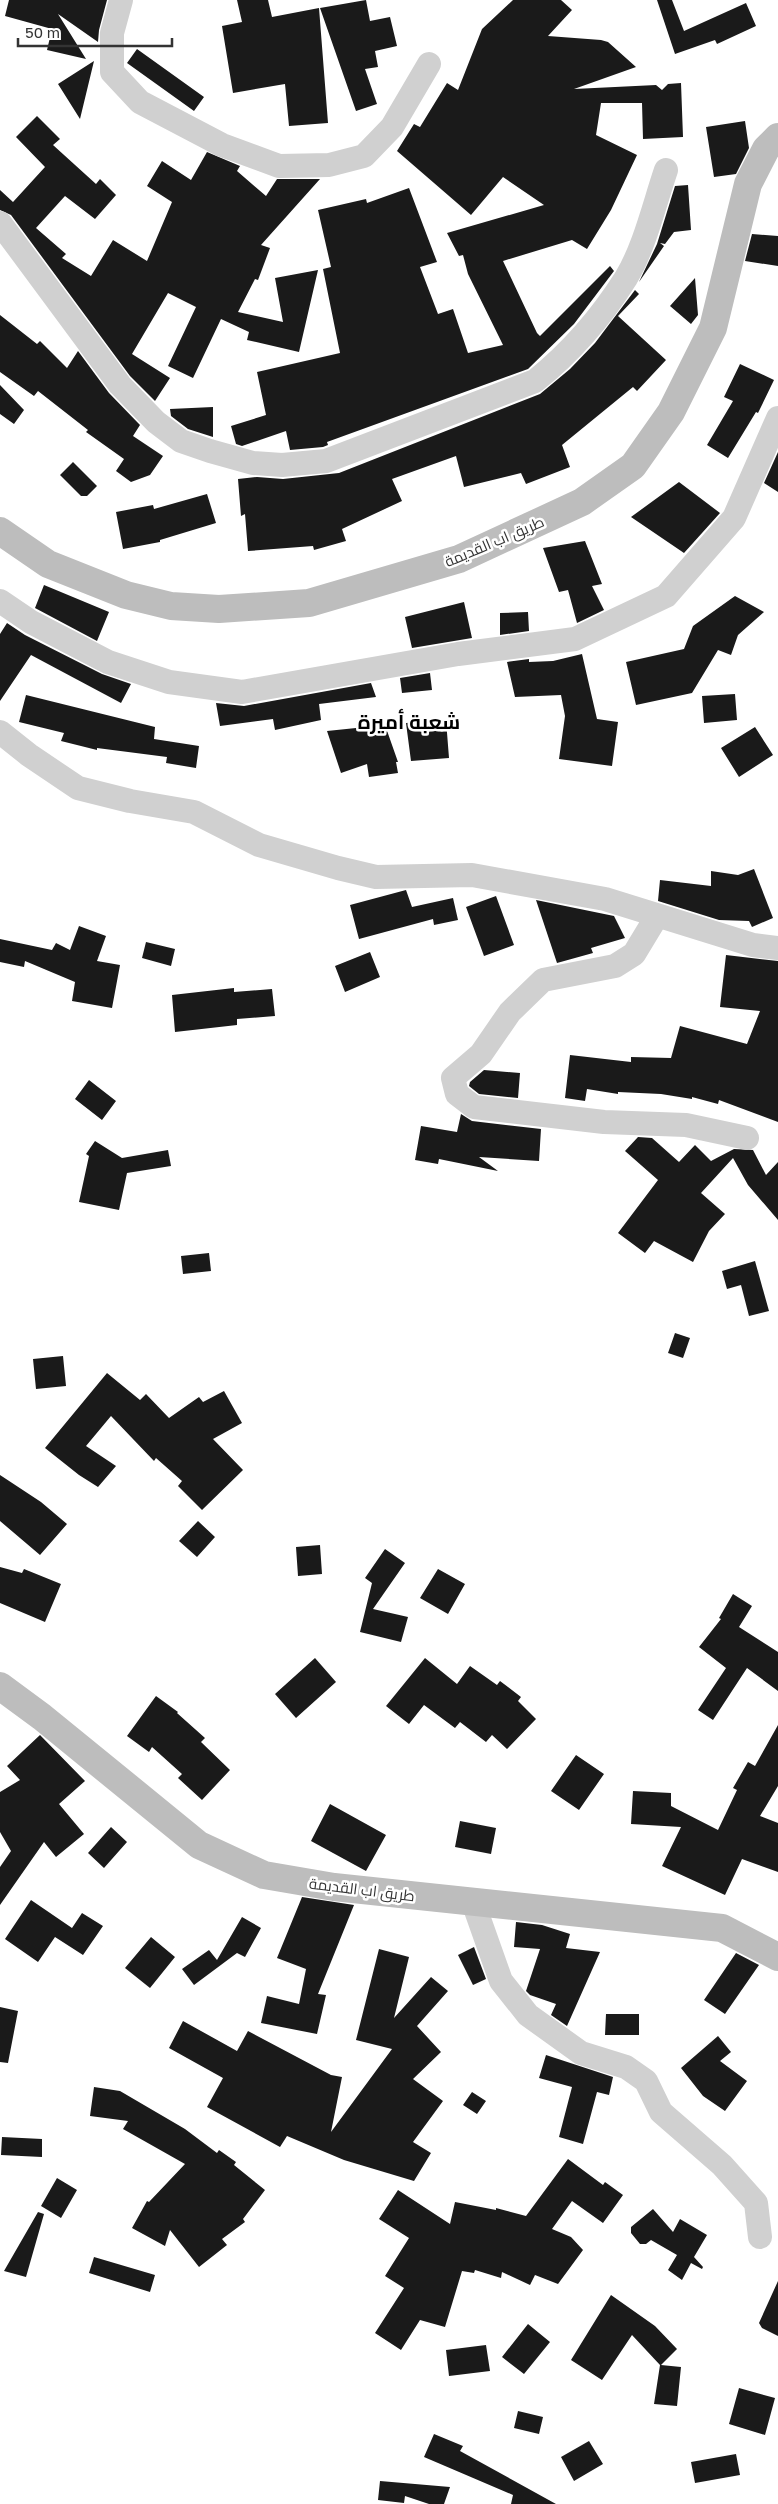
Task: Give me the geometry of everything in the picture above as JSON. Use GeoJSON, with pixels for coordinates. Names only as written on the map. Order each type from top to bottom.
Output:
{"type":"FeatureCollection","features":[{"type":"Feature","properties":{"kind":"street"},"geometry":{"type":"LineString","coordinates":[[121,0],[112,33],[112,72],[140,102],[222,145],[279,166],[329,165],[364,156],[392,127],[429,64]]}},
{"type":"Feature","properties":{"kind":"street","name":"طريق اب القديمة"},"geometry":{"type":"LineString","coordinates":[[0,531],[48,564],[126,595],[171,606],[219,609],[309,603],[458,559],[582,502],[633,466],[672,412],[713,328],[748,184],[766,149],[778,137]]}},
{"type":"Feature","properties":{"kind":"street"},"geometry":{"type":"LineString","coordinates":[[0,223],[120,385],[156,422],[181,441],[253,463],[282,466],[326,461],[535,381],[561,360],[626,277],[645,233],[666,170]]}},
{"type":"Feature","properties":{"kind":"street"},"geometry":{"type":"LineString","coordinates":[[0,601],[31,622],[108,662],[169,682],[242,692],[458,654],[575,639],[666,596],[734,518],[778,418]]}},
{"type":"Feature","properties":{"kind":"street"},"geometry":{"type":"LineString","coordinates":[[0,732],[29,755],[78,788],[130,801],[194,812],[259,844],[338,868],[376,877],[472,875],[605,899],[753,945],[778,948]]}},
{"type":"Feature","properties":{"kind":"street"},"geometry":{"type":"LineString","coordinates":[[656,916],[634,954],[615,966],[543,980],[510,1012],[481,1054],[453,1078],[457,1094],[474,1107],[604,1122],[686,1125],[747,1138]]}},
{"type":"Feature","properties":{"kind":"street","name":"طريق اب القديمة"},"geometry":{"type":"LineString","coordinates":[[0,1686],[42,1717],[199,1845],[264,1875],[334,1887],[722,1928],[778,1957]]}},
{"type":"Feature","properties":{"kind":"street"},"geometry":{"type":"LineString","coordinates":[[473,1902],[501,1981],[528,2015],[581,2053],[626,2067],[646,2081],[661,2112],[722,2164],[756,2203],[760,2237]]}},
{"type":"Feature","properties":{"kind":"building"},"geometry":{"type":"Polygon","coordinates":[[[9,0],[107,0],[99,30],[98,42],[58,14],[86,59],[47,50],[52,29],[5,16],[9,0]]]}},
{"type":"Feature","properties":{"kind":"building"},"geometry":{"type":"Polygon","coordinates":[[[237,0],[268,0],[272,17],[319,8],[328,123],[289,126],[285,84],[233,93],[222,26],[242,22],[237,0]]]}},
{"type":"Feature","properties":{"kind":"building"},"geometry":{"type":"Polygon","coordinates":[[[366,0],[370,21],[390,17],[397,46],[375,51],[378,67],[365,69],[377,104],[356,111],[320,8],[366,0]]]}},
{"type":"Feature","properties":{"kind":"building"},"geometry":{"type":"Polygon","coordinates":[[[513,0],[561,0],[572,10],[548,36],[608,42],[636,67],[574,89],[656,85],[662,90],[668,84],[681,83],[683,137],[643,139],[642,103],[601,103],[596,135],[637,155],[611,210],[587,249],[572,240],[503,261],[540,336],[610,266],[614,271],[574,324],[528,369],[327,442],[328,445],[323,447],[290,450],[286,431],[242,446],[236,444],[231,426],[266,415],[257,372],[340,353],[323,269],[331,267],[318,210],[366,199],[367,203],[409,188],[437,262],[420,267],[438,314],[453,309],[468,353],[503,345],[468,274],[463,255],[459,256],[447,233],[544,205],[503,177],[471,215],[397,151],[414,124],[420,127],[447,83],[458,90],[482,29],[513,0]]]}},
{"type":"Feature","properties":{"kind":"building"},"geometry":{"type":"Polygon","coordinates":[[[657,0],[672,0],[684,31],[746,3],[756,26],[717,44],[715,40],[675,54],[657,0]]]}},
{"type":"Feature","properties":{"kind":"building"},"geometry":{"type":"Polygon","coordinates":[[[137,49],[204,97],[194,111],[127,63],[137,49]]]}},
{"type":"Feature","properties":{"kind":"building"},"geometry":{"type":"Polygon","coordinates":[[[94,61],[80,119],[58,84],[94,61]]]}},
{"type":"Feature","properties":{"kind":"building"},"geometry":{"type":"Polygon","coordinates":[[[37,116],[60,139],[53,145],[96,184],[100,179],[116,195],[95,219],[65,196],[36,228],[66,254],[62,258],[91,276],[113,240],[147,261],[172,202],[147,186],[162,161],[191,180],[207,152],[240,166],[237,171],[266,196],[277,179],[320,179],[261,245],[270,248],[258,280],[255,279],[238,312],[283,322],[275,278],[318,270],[299,352],[247,340],[249,332],[221,319],[193,378],[168,366],[196,307],[168,293],[132,354],[170,378],[155,401],[130,376],[11,215],[0,210],[0,190],[13,202],[45,167],[16,137],[37,116]]]}},
{"type":"Feature","properties":{"kind":"building"},"geometry":{"type":"Polygon","coordinates":[[[745,121],[749,148],[736,174],[714,177],[706,127],[745,121]]]}},
{"type":"Feature","properties":{"kind":"building"},"geometry":{"type":"Polygon","coordinates":[[[688,185],[691,230],[674,232],[665,244],[660,243],[664,246],[639,282],[657,244],[675,186],[688,185]]]}},
{"type":"Feature","properties":{"kind":"building"},"geometry":{"type":"Polygon","coordinates":[[[752,234],[778,236],[778,266],[745,261],[752,234]]]}},
{"type":"Feature","properties":{"kind":"building"},"geometry":{"type":"Polygon","coordinates":[[[695,278],[698,315],[691,324],[670,306],[695,278]]]}},
{"type":"Feature","properties":{"kind":"building"},"geometry":{"type":"Polygon","coordinates":[[[635,290],[639,294],[618,316],[666,360],[637,391],[633,387],[562,445],[570,467],[526,484],[521,473],[464,487],[456,456],[392,479],[402,501],[342,529],[346,541],[314,550],[313,546],[248,551],[245,514],[241,516],[238,479],[257,477],[283,479],[339,473],[540,394],[570,369],[595,343],[635,290]]]}},
{"type":"Feature","properties":{"kind":"building"},"geometry":{"type":"Polygon","coordinates":[[[0,315],[37,344],[40,341],[67,368],[78,351],[109,393],[140,425],[133,436],[163,456],[150,475],[131,482],[116,471],[124,459],[86,432],[88,430],[38,391],[34,396],[0,372],[0,315]]]}},
{"type":"Feature","properties":{"kind":"building"},"geometry":{"type":"Polygon","coordinates":[[[740,364],[774,380],[758,413],[756,412],[728,458],[707,445],[733,401],[724,397],[740,364]]]}},
{"type":"Feature","properties":{"kind":"building"},"geometry":{"type":"Polygon","coordinates":[[[0,385],[24,410],[14,424],[0,414],[0,385]]]}},
{"type":"Feature","properties":{"kind":"building"},"geometry":{"type":"Polygon","coordinates":[[[213,407],[213,437],[188,429],[171,416],[170,409],[213,407]]]}},
{"type":"Feature","properties":{"kind":"building"},"geometry":{"type":"Polygon","coordinates":[[[778,452],[778,492],[764,483],[778,452]]]}},
{"type":"Feature","properties":{"kind":"building"},"geometry":{"type":"Polygon","coordinates":[[[73,462],[97,486],[87,496],[81,496],[60,475],[73,462]]]}},
{"type":"Feature","properties":{"kind":"building"},"geometry":{"type":"Polygon","coordinates":[[[679,482],[720,513],[684,553],[631,517],[679,482]]]}},
{"type":"Feature","properties":{"kind":"building"},"geometry":{"type":"Polygon","coordinates":[[[207,494],[216,523],[160,540],[160,542],[123,549],[116,512],[153,505],[154,509],[207,494]]]}},
{"type":"Feature","properties":{"kind":"building"},"geometry":{"type":"Polygon","coordinates":[[[585,541],[602,584],[592,586],[604,610],[577,623],[568,590],[559,592],[543,548],[585,541]]]}},
{"type":"Feature","properties":{"kind":"building"},"geometry":{"type":"Polygon","coordinates":[[[44,585],[109,612],[97,641],[35,608],[44,585]]]}},
{"type":"Feature","properties":{"kind":"building"},"geometry":{"type":"Polygon","coordinates":[[[735,596],[764,612],[738,635],[731,655],[718,650],[692,693],[636,705],[626,662],[684,649],[693,626],[735,596]]]}},
{"type":"Feature","properties":{"kind":"building"},"geometry":{"type":"Polygon","coordinates":[[[464,602],[472,638],[412,648],[405,617],[464,602]]]}},
{"type":"Feature","properties":{"kind":"building"},"geometry":{"type":"Polygon","coordinates":[[[528,612],[529,631],[500,635],[500,613],[528,612]]]}},
{"type":"Feature","properties":{"kind":"building"},"geometry":{"type":"Polygon","coordinates":[[[7,623],[25,635],[102,674],[131,684],[121,703],[31,655],[0,701],[0,634],[7,623]]]}},
{"type":"Feature","properties":{"kind":"building"},"geometry":{"type":"Polygon","coordinates":[[[582,654],[597,719],[618,722],[612,766],[559,759],[565,716],[561,695],[515,697],[507,662],[529,659],[529,662],[553,661],[582,654]]]}},
{"type":"Feature","properties":{"kind":"building"},"geometry":{"type":"Polygon","coordinates":[[[430,673],[432,690],[402,693],[400,678],[430,673]]]}},
{"type":"Feature","properties":{"kind":"building"},"geometry":{"type":"Polygon","coordinates":[[[371,683],[376,697],[319,704],[321,720],[275,730],[273,719],[220,726],[216,703],[244,706],[371,683]]]}},
{"type":"Feature","properties":{"kind":"building"},"geometry":{"type":"Polygon","coordinates":[[[735,694],[737,720],[704,723],[702,696],[735,694]]]}},
{"type":"Feature","properties":{"kind":"building"},"geometry":{"type":"Polygon","coordinates":[[[26,695],[155,727],[154,739],[199,746],[196,768],[166,763],[167,757],[97,748],[97,750],[61,741],[64,733],[19,722],[26,695]]]}},
{"type":"Feature","properties":{"kind":"building"},"geometry":{"type":"Polygon","coordinates":[[[446,720],[449,758],[411,761],[406,723],[446,720]]]}},
{"type":"Feature","properties":{"kind":"building"},"geometry":{"type":"Polygon","coordinates":[[[385,725],[398,762],[396,762],[398,773],[369,777],[367,764],[341,773],[327,731],[385,725]]]}},
{"type":"Feature","properties":{"kind":"building"},"geometry":{"type":"Polygon","coordinates":[[[755,727],[773,755],[739,777],[721,748],[755,727]]]}},
{"type":"Feature","properties":{"kind":"building"},"geometry":{"type":"Polygon","coordinates":[[[754,869],[773,918],[752,927],[749,921],[719,920],[658,901],[660,880],[711,886],[711,871],[738,875],[754,869]]]}},
{"type":"Feature","properties":{"kind":"building"},"geometry":{"type":"Polygon","coordinates":[[[406,890],[412,907],[453,898],[458,920],[434,925],[433,919],[359,939],[350,905],[406,890]]]}},
{"type":"Feature","properties":{"kind":"building"},"geometry":{"type":"Polygon","coordinates":[[[496,896],[514,945],[484,956],[466,907],[496,896]]]}},
{"type":"Feature","properties":{"kind":"building"},"geometry":{"type":"Polygon","coordinates":[[[536,900],[614,916],[625,938],[591,948],[593,953],[557,963],[536,900]]]}},
{"type":"Feature","properties":{"kind":"building"},"geometry":{"type":"Polygon","coordinates":[[[79,926],[106,936],[97,961],[120,965],[112,1008],[72,1001],[75,982],[25,961],[24,967],[0,962],[0,939],[52,950],[56,943],[70,950],[79,926]]]}},
{"type":"Feature","properties":{"kind":"building"},"geometry":{"type":"Polygon","coordinates":[[[146,942],[175,949],[171,966],[142,958],[146,942]]]}},
{"type":"Feature","properties":{"kind":"building"},"geometry":{"type":"Polygon","coordinates":[[[370,952],[380,977],[345,992],[335,966],[370,952]]]}},
{"type":"Feature","properties":{"kind":"building"},"geometry":{"type":"Polygon","coordinates":[[[726,955],[778,961],[778,1122],[719,1100],[718,1104],[692,1097],[692,1099],[661,1094],[618,1092],[618,1094],[587,1089],[585,1101],[565,1098],[570,1055],[631,1062],[631,1057],[671,1058],[680,1026],[747,1044],[760,1011],[720,1007],[726,955]]]}},
{"type":"Feature","properties":{"kind":"building"},"geometry":{"type":"Polygon","coordinates":[[[234,988],[234,992],[272,989],[275,1016],[237,1019],[237,1025],[175,1032],[172,995],[234,988]]]}},
{"type":"Feature","properties":{"kind":"building"},"geometry":{"type":"Polygon","coordinates":[[[484,1070],[520,1073],[518,1098],[479,1094],[469,1086],[470,1082],[484,1070]]]}},
{"type":"Feature","properties":{"kind":"building"},"geometry":{"type":"Polygon","coordinates":[[[89,1080],[116,1101],[102,1120],[75,1099],[89,1080]]]}},
{"type":"Feature","properties":{"kind":"building"},"geometry":{"type":"Polygon","coordinates":[[[461,1114],[472,1121],[541,1129],[539,1161],[479,1157],[498,1171],[439,1159],[438,1164],[415,1160],[421,1126],[457,1132],[461,1114]]]}},
{"type":"Feature","properties":{"kind":"building"},"geometry":{"type":"Polygon","coordinates":[[[638,1137],[652,1138],[679,1162],[695,1145],[711,1161],[734,1149],[753,1150],[766,1175],[778,1162],[778,1220],[748,1185],[733,1158],[701,1193],[725,1214],[709,1231],[693,1262],[654,1241],[645,1253],[618,1233],[658,1180],[625,1151],[638,1137]]]}},
{"type":"Feature","properties":{"kind":"building"},"geometry":{"type":"Polygon","coordinates":[[[95,1141],[122,1158],[168,1150],[171,1166],[127,1173],[119,1210],[79,1202],[89,1156],[86,1154],[95,1141]]]}},
{"type":"Feature","properties":{"kind":"building"},"geometry":{"type":"Polygon","coordinates":[[[209,1253],[211,1271],[183,1274],[181,1256],[209,1253]]]}},
{"type":"Feature","properties":{"kind":"building"},"geometry":{"type":"Polygon","coordinates":[[[755,1261],[769,1311],[749,1316],[741,1285],[727,1289],[722,1271],[755,1261]]]}},
{"type":"Feature","properties":{"kind":"building"},"geometry":{"type":"Polygon","coordinates":[[[675,1333],[690,1338],[683,1358],[668,1353],[675,1333]]]}},
{"type":"Feature","properties":{"kind":"building"},"geometry":{"type":"Polygon","coordinates":[[[63,1356],[66,1386],[36,1389],[33,1359],[63,1356]]]}},
{"type":"Feature","properties":{"kind":"building"},"geometry":{"type":"Polygon","coordinates":[[[107,1373],[140,1400],[146,1394],[169,1418],[199,1397],[203,1402],[224,1391],[242,1423],[213,1439],[243,1470],[202,1510],[178,1486],[182,1481],[156,1458],[154,1461],[111,1416],[86,1446],[116,1466],[98,1487],[79,1475],[45,1448],[107,1373]]]}},
{"type":"Feature","properties":{"kind":"building"},"geometry":{"type":"Polygon","coordinates":[[[0,1475],[41,1502],[67,1524],[40,1555],[0,1521],[0,1475]]]}},
{"type":"Feature","properties":{"kind":"building"},"geometry":{"type":"Polygon","coordinates":[[[198,1521],[215,1537],[197,1557],[179,1541],[198,1521]]]}},
{"type":"Feature","properties":{"kind":"building"},"geometry":{"type":"Polygon","coordinates":[[[320,1545],[322,1574],[298,1576],[296,1547],[320,1545]]]}},
{"type":"Feature","properties":{"kind":"building"},"geometry":{"type":"Polygon","coordinates":[[[385,1549],[405,1563],[373,1609],[408,1617],[401,1642],[360,1632],[372,1583],[365,1578],[385,1549]]]}},
{"type":"Feature","properties":{"kind":"building"},"geometry":{"type":"Polygon","coordinates":[[[0,1567],[22,1573],[24,1569],[61,1584],[45,1622],[0,1603],[0,1567]]]}},
{"type":"Feature","properties":{"kind":"building"},"geometry":{"type":"Polygon","coordinates":[[[438,1569],[465,1584],[448,1614],[420,1598],[438,1569]]]}},
{"type":"Feature","properties":{"kind":"building"},"geometry":{"type":"Polygon","coordinates":[[[733,1594],[752,1606],[739,1627],[778,1652],[778,1691],[747,1668],[713,1720],[698,1710],[726,1668],[699,1647],[721,1619],[719,1618],[733,1594]]]}},
{"type":"Feature","properties":{"kind":"building"},"geometry":{"type":"Polygon","coordinates":[[[315,1658],[336,1682],[296,1718],[275,1694],[315,1658]]]}},
{"type":"Feature","properties":{"kind":"building"},"geometry":{"type":"Polygon","coordinates":[[[425,1658],[457,1684],[470,1666],[497,1685],[500,1681],[521,1697],[518,1701],[536,1719],[507,1749],[492,1735],[486,1742],[460,1722],[455,1728],[424,1705],[409,1724],[386,1706],[425,1658]]]}},
{"type":"Feature","properties":{"kind":"building"},"geometry":{"type":"Polygon","coordinates":[[[156,1696],[178,1712],[205,1738],[201,1742],[230,1770],[202,1800],[178,1778],[182,1774],[152,1747],[149,1752],[127,1736],[156,1696]]]}},
{"type":"Feature","properties":{"kind":"building"},"geometry":{"type":"Polygon","coordinates":[[[778,1725],[778,1786],[760,1816],[778,1823],[778,1872],[742,1859],[725,1895],[662,1866],[681,1827],[631,1824],[633,1791],[671,1793],[671,1806],[718,1830],[737,1790],[733,1788],[748,1762],[755,1766],[778,1725]]]}},
{"type":"Feature","properties":{"kind":"building"},"geometry":{"type":"Polygon","coordinates":[[[40,1735],[85,1781],[59,1804],[84,1834],[56,1857],[44,1842],[0,1905],[0,1867],[11,1851],[0,1832],[0,1792],[20,1780],[7,1766],[40,1735]]]}},
{"type":"Feature","properties":{"kind":"building"},"geometry":{"type":"Polygon","coordinates":[[[576,1755],[604,1774],[579,1810],[551,1791],[576,1755]]]}},
{"type":"Feature","properties":{"kind":"building"},"geometry":{"type":"Polygon","coordinates":[[[330,1804],[386,1835],[366,1871],[311,1841],[330,1804]]]}},
{"type":"Feature","properties":{"kind":"building"},"geometry":{"type":"Polygon","coordinates":[[[460,1821],[496,1828],[491,1854],[455,1847],[460,1821]]]}},
{"type":"Feature","properties":{"kind":"building"},"geometry":{"type":"Polygon","coordinates":[[[111,1827],[127,1842],[104,1868],[88,1853],[111,1827]]]}},
{"type":"Feature","properties":{"kind":"building"},"geometry":{"type":"Polygon","coordinates":[[[302,1897],[354,1905],[318,1994],[326,1995],[317,2034],[261,2023],[267,1996],[299,2004],[306,1969],[277,1958],[302,1897]]]}},
{"type":"Feature","properties":{"kind":"building"},"geometry":{"type":"Polygon","coordinates":[[[31,1900],[72,1928],[82,1913],[103,1926],[83,1955],[55,1937],[38,1962],[5,1939],[31,1900]]]}},
{"type":"Feature","properties":{"kind":"building"},"geometry":{"type":"Polygon","coordinates":[[[242,1917],[261,1928],[245,1957],[237,1953],[194,1985],[182,1969],[209,1950],[217,1960],[242,1917]]]}},
{"type":"Feature","properties":{"kind":"building"},"geometry":{"type":"Polygon","coordinates":[[[516,1922],[542,1925],[570,1934],[566,1948],[600,1952],[567,2026],[551,2015],[556,2004],[530,1995],[526,1991],[540,1949],[514,1947],[516,1922]]]}},
{"type":"Feature","properties":{"kind":"building"},"geometry":{"type":"Polygon","coordinates":[[[151,1937],[175,1957],[150,1988],[125,1968],[151,1937]]]}},
{"type":"Feature","properties":{"kind":"building"},"geometry":{"type":"Polygon","coordinates":[[[474,1947],[486,1979],[473,1985],[458,1955],[474,1947]]]}},
{"type":"Feature","properties":{"kind":"building"},"geometry":{"type":"Polygon","coordinates":[[[379,1949],[409,1957],[394,2018],[431,1977],[448,1991],[417,2026],[441,2052],[413,2079],[443,2101],[413,2142],[431,2153],[414,2181],[344,2160],[287,2136],[280,2147],[207,2107],[223,2078],[169,2048],[183,2021],[237,2051],[248,2031],[331,2075],[342,2077],[331,2132],[392,2049],[356,2040],[379,1949]]]}},
{"type":"Feature","properties":{"kind":"building"},"geometry":{"type":"Polygon","coordinates":[[[736,1953],[759,1965],[725,2014],[704,2000],[736,1953]]]}},
{"type":"Feature","properties":{"kind":"building"},"geometry":{"type":"Polygon","coordinates":[[[0,2007],[18,2011],[8,2063],[0,2062],[0,2007]]]}},
{"type":"Feature","properties":{"kind":"building"},"geometry":{"type":"Polygon","coordinates":[[[606,2014],[639,2014],[639,2035],[605,2035],[606,2014]]]}},
{"type":"Feature","properties":{"kind":"building"},"geometry":{"type":"Polygon","coordinates":[[[718,2036],[731,2052],[720,2061],[747,2081],[725,2111],[703,2096],[681,2068],[718,2036]]]}},
{"type":"Feature","properties":{"kind":"building"},"geometry":{"type":"Polygon","coordinates":[[[546,2055],[613,2077],[609,2095],[597,2092],[583,2144],[559,2137],[572,2087],[539,2078],[546,2055]]]}},
{"type":"Feature","properties":{"kind":"building"},"geometry":{"type":"Polygon","coordinates":[[[94,2087],[120,2091],[185,2129],[217,2153],[219,2150],[236,2162],[234,2165],[265,2190],[243,2219],[245,2222],[222,2239],[227,2245],[199,2267],[170,2230],[165,2246],[132,2228],[147,2201],[149,2202],[185,2164],[123,2129],[128,2121],[90,2116],[94,2087]]]}},
{"type":"Feature","properties":{"kind":"building"},"geometry":{"type":"Polygon","coordinates":[[[472,2092],[486,2101],[477,2114],[463,2105],[472,2092]]]}},
{"type":"Feature","properties":{"kind":"building"},"geometry":{"type":"Polygon","coordinates":[[[2,2137],[42,2139],[42,2157],[1,2155],[2,2137]]]}},
{"type":"Feature","properties":{"kind":"building"},"geometry":{"type":"Polygon","coordinates":[[[568,2159],[603,2185],[605,2182],[623,2195],[603,2223],[572,2201],[552,2229],[571,2237],[583,2250],[558,2284],[535,2275],[530,2285],[502,2272],[501,2278],[475,2270],[474,2273],[462,2271],[445,2327],[420,2320],[401,2350],[375,2333],[404,2288],[385,2276],[409,2238],[379,2219],[398,2190],[450,2224],[455,2202],[496,2210],[496,2208],[526,2216],[568,2159]]]}},
{"type":"Feature","properties":{"kind":"building"},"geometry":{"type":"Polygon","coordinates":[[[57,2178],[77,2190],[61,2218],[41,2206],[57,2178]]]}},
{"type":"Feature","properties":{"kind":"building"},"geometry":{"type":"Polygon","coordinates":[[[653,2209],[673,2232],[680,2219],[707,2235],[694,2257],[703,2267],[702,2269],[691,2263],[682,2280],[668,2270],[677,2255],[651,2240],[646,2244],[640,2244],[631,2233],[631,2227],[653,2209]]]}},
{"type":"Feature","properties":{"kind":"building"},"geometry":{"type":"Polygon","coordinates":[[[38,2212],[44,2214],[26,2277],[4,2271],[38,2212]]]}},
{"type":"Feature","properties":{"kind":"building"},"geometry":{"type":"Polygon","coordinates":[[[94,2257],[155,2275],[150,2292],[89,2273],[94,2257]]]}},
{"type":"Feature","properties":{"kind":"building"},"geometry":{"type":"Polygon","coordinates":[[[778,2281],[778,2336],[762,2328],[759,2323],[778,2281]]]}},
{"type":"Feature","properties":{"kind":"building"},"geometry":{"type":"Polygon","coordinates":[[[611,2295],[655,2326],[677,2349],[661,2365],[681,2367],[677,2406],[654,2404],[660,2365],[632,2335],[602,2380],[571,2360],[611,2295]]]}},
{"type":"Feature","properties":{"kind":"building"},"geometry":{"type":"Polygon","coordinates":[[[528,2324],[550,2342],[524,2374],[502,2357],[528,2324]]]}},
{"type":"Feature","properties":{"kind":"building"},"geometry":{"type":"Polygon","coordinates":[[[486,2345],[490,2371],[449,2376],[446,2350],[486,2345]]]}},
{"type":"Feature","properties":{"kind":"building"},"geometry":{"type":"Polygon","coordinates":[[[739,2388],[775,2398],[765,2435],[729,2424],[739,2388]]]}},
{"type":"Feature","properties":{"kind":"building"},"geometry":{"type":"Polygon","coordinates":[[[518,2411],[543,2417],[539,2434],[514,2428],[518,2411]]]}},
{"type":"Feature","properties":{"kind":"building"},"geometry":{"type":"Polygon","coordinates":[[[434,2434],[463,2446],[460,2451],[556,2504],[511,2504],[513,2495],[424,2457],[434,2434]]]}},
{"type":"Feature","properties":{"kind":"building"},"geometry":{"type":"Polygon","coordinates":[[[589,2441],[603,2464],[574,2481],[561,2457],[589,2441]]]}},
{"type":"Feature","properties":{"kind":"building"},"geometry":{"type":"Polygon","coordinates":[[[736,2454],[740,2475],[695,2483],[691,2462],[736,2454]]]}},
{"type":"Feature","properties":{"kind":"building"},"geometry":{"type":"Polygon","coordinates":[[[380,2481],[450,2487],[444,2504],[429,2504],[405,2496],[404,2503],[378,2500],[380,2481]]]}},
{"type":"Feature","properties":{"kind":"district","name":"شعبة أميرة"},"geometry":{"type":"Point","coordinates":[409,721]}}]}
